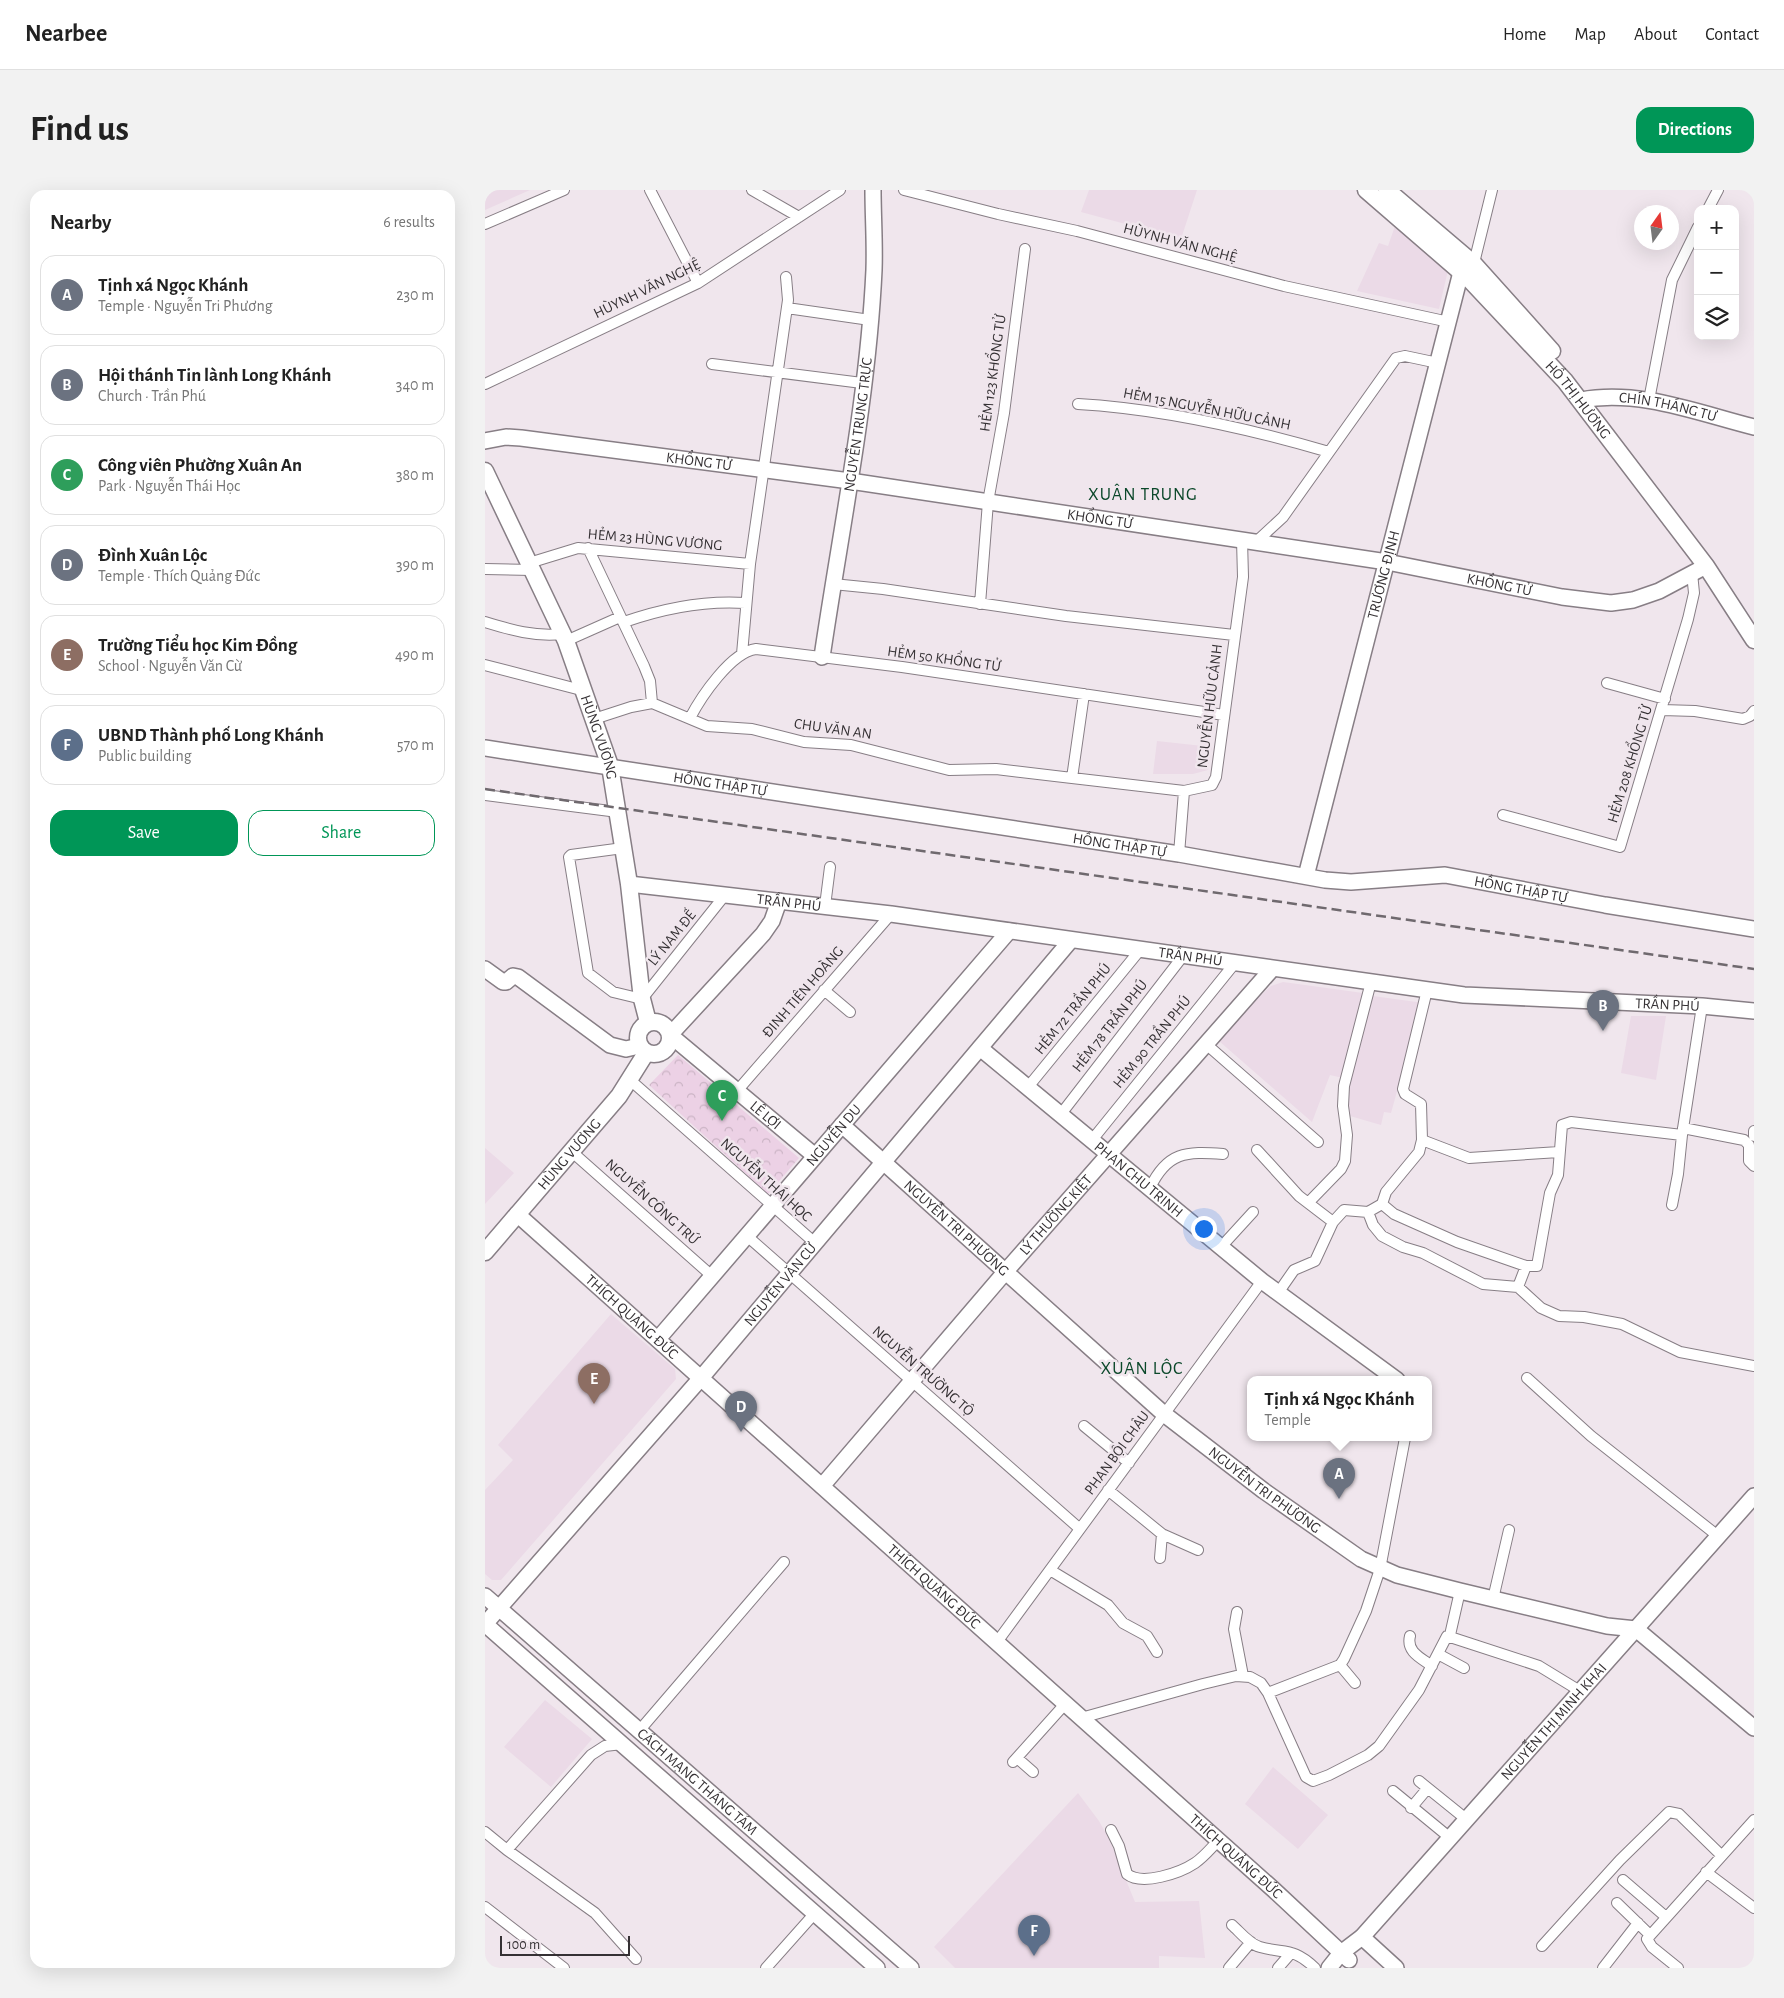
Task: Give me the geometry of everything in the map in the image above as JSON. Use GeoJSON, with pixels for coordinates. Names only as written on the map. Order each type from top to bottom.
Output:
{"type":"FeatureCollection","features":[{"type":"Feature","properties":{"kind":"main road","name":"HỒ THỊ HƯƠNG"},"geometry":{"type":"LineString","coordinates":[[1366,190],[1468,269]]}},
{"type":"Feature","properties":{"kind":"main road","name":"HỒ THỊ HƯƠNG"},"geometry":{"type":"LineString","coordinates":[[1387,190],[1468,269],[1522,333],[1585,399],[1684,520],[1754,621]]}},
{"type":"Feature","properties":{"kind":"main road","name":"HỒ THỊ HƯƠNG"},"geometry":{"type":"LineString","coordinates":[[1585,399],[1699,569],[1754,640]]}},
{"type":"Feature","properties":{"kind":"main road","name":"HÙNG VƯƠNG"},"geometry":{"type":"LineString","coordinates":[[485,471],[564,638],[585,691],[610,766],[629,884],[642,999],[648,1022]]}},
{"type":"Feature","properties":{"kind":"main road"},"geometry":{"type":"LineString","coordinates":[[648,1022],[662,1024],[670,1035],[670,1042],[665,1051],[655,1054],[643,1049],[638,1033],[642,1026],[648,1022]]}},
{"type":"Feature","properties":{"kind":"main road","name":"HÙNG VƯƠNG"},"geometry":{"type":"LineString","coordinates":[[485,1252],[619,1096],[643,1049]]}},
{"type":"Feature","properties":{"kind":"street"},"geometry":{"type":"LineString","coordinates":[[485,224],[564,190]]}},
{"type":"Feature","properties":{"kind":"street"},"geometry":{"type":"LineString","coordinates":[[650,190],[698,283]]}},
{"type":"Feature","properties":{"kind":"street"},"geometry":{"type":"LineString","coordinates":[[751,190],[799,217]]}},
{"type":"Feature","properties":{"kind":"street","name":"HÙYNH VĂN NGHỆ"},"geometry":{"type":"LineString","coordinates":[[485,384],[698,283],[840,190]]}},
{"type":"Feature","properties":{"kind":"street","name":"NGUYỄN TRUNG TRỰC"},"geometry":{"type":"LineString","coordinates":[[822,657],[850,481],[870,320],[874,269],[873,190]]}},
{"type":"Feature","properties":{"kind":"street","name":"HÙYNH VĂN NGHỆ"},"geometry":{"type":"LineString","coordinates":[[904,190],[998,214],[1077,231],[1284,286],[1449,322]]}},
{"type":"Feature","properties":{"kind":"street"},"geometry":{"type":"LineString","coordinates":[[1468,269],[1492,190]]}},
{"type":"Feature","properties":{"kind":"street"},"geometry":{"type":"LineString","coordinates":[[1710,205],[1718,190]]}},
{"type":"Feature","properties":{"kind":"street"},"geometry":{"type":"LineString","coordinates":[[1649,400],[1672,280],[1694,235]]}},
{"type":"Feature","properties":{"kind":"street","name":"HẺM 123 KHỔNG TỬ"},"geometry":{"type":"LineString","coordinates":[[980,604],[988,502],[1005,404],[1025,249]]}},
{"type":"Feature","properties":{"kind":"street","name":"TRƯƠNG ĐỊNH"},"geometry":{"type":"LineString","coordinates":[[1306,876],[1438,362],[1449,322],[1468,269]]}},
{"type":"Feature","properties":{"kind":"street"},"geometry":{"type":"LineString","coordinates":[[689,718],[707,689],[742,654],[750,564],[762,469],[787,308],[789,287],[786,277]]}},
{"type":"Feature","properties":{"kind":"street"},"geometry":{"type":"LineString","coordinates":[[787,308],[870,320]]}},
{"type":"Feature","properties":{"kind":"street"},"geometry":{"type":"LineString","coordinates":[[1249,541],[1283,517],[1396,358],[1405,356],[1438,362]]}},
{"type":"Feature","properties":{"kind":"street"},"geometry":{"type":"LineString","coordinates":[[711,364],[776,373],[797,373],[862,383]]}},
{"type":"Feature","properties":{"kind":"street","name":"CHÍN THÁNG TƯ"},"geometry":{"type":"LineString","coordinates":[[1585,399],[1611,396],[1649,400],[1754,427]]}},
{"type":"Feature","properties":{"kind":"street","name":"HẺM 15 NGUYỄN HỮU CẢNH"},"geometry":{"type":"LineString","coordinates":[[1078,404],[1125,407],[1182,417],[1254,431],[1329,452]]}},
{"type":"Feature","properties":{"kind":"street","name":"KHỔNG TỬ"},"geometry":{"type":"LineString","coordinates":[[485,441],[506,437],[521,438],[850,481],[1387,562],[1562,597],[1611,603],[1645,596],[1699,569]]}},
{"type":"Feature","properties":{"kind":"street","name":"NGUYỄN HỮU CẢNH"},"geometry":{"type":"LineString","coordinates":[[1184,792],[1211,785],[1214,782],[1249,541]]}},
{"type":"Feature","properties":{"kind":"street"},"geometry":{"type":"LineString","coordinates":[[589,548],[648,675],[652,703],[631,707],[594,719]]}},
{"type":"Feature","properties":{"kind":"street","name":"HẺM 23 HÙNG VƯƠNG"},"geometry":{"type":"LineString","coordinates":[[485,569],[530,567],[568,550],[589,548],[750,564]]}},
{"type":"Feature","properties":{"kind":"street","name":"HẺM 208 KHỔNG TỬ"},"geometry":{"type":"LineString","coordinates":[[1503,815],[1620,847],[1692,607],[1699,569]]}},
{"type":"Feature","properties":{"kind":"street"},"geometry":{"type":"LineString","coordinates":[[833,584],[1234,635]]}},
{"type":"Feature","properties":{"kind":"street"},"geometry":{"type":"LineString","coordinates":[[485,622],[514,631],[564,638],[622,620],[687,605],[709,602],[746,603]]}},
{"type":"Feature","properties":{"kind":"street","name":"HẺM 50 KHỔNG TỬ"},"geometry":{"type":"LineString","coordinates":[[742,654],[756,649],[822,657],[1224,716]]}},
{"type":"Feature","properties":{"kind":"street"},"geometry":{"type":"LineString","coordinates":[[485,665],[585,691]]}},
{"type":"Feature","properties":{"kind":"street"},"geometry":{"type":"LineString","coordinates":[[1607,683],[1665,699]]}},
{"type":"Feature","properties":{"kind":"street"},"geometry":{"type":"LineString","coordinates":[[1072,778],[1084,694]]}},
{"type":"Feature","properties":{"kind":"street","name":"CHU VĂN AN"},"geometry":{"type":"LineString","coordinates":[[652,703],[707,726],[752,729],[804,742],[851,745],[949,770],[996,769],[1184,792]]}},
{"type":"Feature","properties":{"kind":"street"},"geometry":{"type":"LineString","coordinates":[[1662,710],[1695,711],[1743,719],[1750,716],[1754,711]]}},
{"type":"Feature","properties":{"kind":"street","name":"HỒNG THẬP TỰ"},"geometry":{"type":"LineString","coordinates":[[485,748],[1179,854],[1306,876],[1351,882],[1445,875],[1605,905],[1754,928]]}},
{"type":"Feature","properties":{"kind":"street"},"geometry":{"type":"LineString","coordinates":[[1179,854],[1184,792]]}},
{"type":"Feature","properties":{"kind":"street"},"geometry":{"type":"LineString","coordinates":[[485,795],[618,812]]}},
{"type":"Feature","properties":{"kind":"street"},"geometry":{"type":"LineString","coordinates":[[623,848],[571,854],[569,862],[588,973],[613,992],[642,999]]}},
{"type":"Feature","properties":{"kind":"street"},"geometry":{"type":"LineString","coordinates":[[825,906],[830,867]]}},
{"type":"Feature","properties":{"kind":"street","name":"TRẦN PHÚ"},"geometry":{"type":"LineString","coordinates":[[629,884],[891,914],[1272,969],[1488,997],[1702,1006],[1754,1011]]}},
{"type":"Feature","properties":{"kind":"street","name":"LÝ NAM ĐẾ"},"geometry":{"type":"LineString","coordinates":[[642,999],[725,895]]}},
{"type":"Feature","properties":{"kind":"street"},"geometry":{"type":"LineString","coordinates":[[670,1035],[763,934],[772,921],[779,901]]}},
{"type":"Feature","properties":{"kind":"street","name":"ĐINH TIÊN HOÀNG"},"geometry":{"type":"LineString","coordinates":[[737,1091],[891,914]]}},
{"type":"Feature","properties":{"kind":"street","name":"NGUYỄN DU"},"geometry":{"type":"LineString","coordinates":[[658,1339],[1009,931]]}},
{"type":"Feature","properties":{"kind":"street","name":"NGUYỄN VĂN CỪ"},"geometry":{"type":"LineString","coordinates":[[485,1624],[701,1378],[1071,940]]}},
{"type":"Feature","properties":{"kind":"street","name":"HẺM 72 TRẦN PHÚ"},"geometry":{"type":"LineString","coordinates":[[1028,1087],[1140,950]]}},
{"type":"Feature","properties":{"kind":"street","name":"HẺM 78 TRẦN PHÚ"},"geometry":{"type":"LineString","coordinates":[[1061,1114],[1183,956]]}},
{"type":"Feature","properties":{"kind":"street","name":"HẺM 90 TRẦN PHÚ"},"geometry":{"type":"LineString","coordinates":[[1092,1140],[1235,963]]}},
{"type":"Feature","properties":{"kind":"street"},"geometry":{"type":"LineString","coordinates":[[485,969],[503,982],[507,982],[513,976],[518,977],[610,1046],[643,1049]]}},
{"type":"Feature","properties":{"kind":"street","name":"LÝ THƯỜNG KIỆT"},"geometry":{"type":"LineString","coordinates":[[822,1486],[1006,1271],[1272,969]]}},
{"type":"Feature","properties":{"kind":"street"},"geometry":{"type":"LineString","coordinates":[[1308,1203],[1341,1169],[1345,1160],[1347,1135],[1343,1106],[1344,1086],[1371,982]]}},
{"type":"Feature","properties":{"kind":"street"},"geometry":{"type":"LineString","coordinates":[[825,990],[850,1012]]}},
{"type":"Feature","properties":{"kind":"street"},"geometry":{"type":"LineString","coordinates":[[1278,1294],[1294,1270],[1315,1262],[1333,1222],[1344,1210],[1368,1212],[1382,1204],[1386,1192],[1419,1152],[1422,1140],[1421,1104],[1405,1094],[1403,1090],[1427,990]]}},
{"type":"Feature","properties":{"kind":"street"},"geometry":{"type":"LineString","coordinates":[[1672,1205],[1702,1006]]}},
{"type":"Feature","properties":{"kind":"street","name":"LÊ LỢI"},"geometry":{"type":"LineString","coordinates":[[670,1035],[815,1156]]}},
{"type":"Feature","properties":{"kind":"street"},"geometry":{"type":"LineString","coordinates":[[1206,1044],[1318,1142]]}},
{"type":"Feature","properties":{"kind":"street","name":"PHAN CHU TRINH"},"geometry":{"type":"LineString","coordinates":[[980,1048],[1278,1294],[1391,1376]]}},
{"type":"Feature","properties":{"kind":"street","name":"NGUYỄN THÁI HỌC"},"geometry":{"type":"LineString","coordinates":[[629,1079],[815,1243]]}},
{"type":"Feature","properties":{"kind":"street"},"geometry":{"type":"LineString","coordinates":[[1382,1204],[1394,1214],[1457,1242],[1526,1266],[1534,1267],[1539,1264],[1551,1193],[1558,1175],[1561,1129],[1566,1122],[1683,1131],[1744,1140],[1749,1145],[1749,1161],[1754,1166]]}},
{"type":"Feature","properties":{"kind":"street","name":"NGUYỄN TRI PHƯƠNG"},"geometry":{"type":"LineString","coordinates":[[842,1125],[1164,1414],[1264,1491],[1345,1548],[1379,1569],[1460,1591],[1607,1626],[1636,1629]]}},
{"type":"Feature","properties":{"kind":"street"},"geometry":{"type":"LineString","coordinates":[[1754,1130],[1754,1136]]}},
{"type":"Feature","properties":{"kind":"street"},"geometry":{"type":"LineString","coordinates":[[1422,1140],[1469,1158],[1559,1152]]}},
{"type":"Feature","properties":{"kind":"street"},"geometry":{"type":"LineString","coordinates":[[1257,1150],[1308,1203],[1333,1222]]}},
{"type":"Feature","properties":{"kind":"street","name":"NGUYỄN CÔNG TRỨ"},"geometry":{"type":"LineString","coordinates":[[571,1151],[712,1276]]}},
{"type":"Feature","properties":{"kind":"street"},"geometry":{"type":"LineString","coordinates":[[1150,1188],[1157,1172],[1175,1157],[1194,1152],[1223,1154]]}},
{"type":"Feature","properties":{"kind":"street"},"geometry":{"type":"LineString","coordinates":[[1221,1247],[1253,1212]]}},
{"type":"Feature","properties":{"kind":"street"},"geometry":{"type":"LineString","coordinates":[[1368,1212],[1377,1231],[1403,1247],[1423,1253],[1483,1284],[1518,1287],[1541,1308],[1559,1316],[1585,1317],[1622,1324],[1680,1352],[1754,1366]]}},
{"type":"Feature","properties":{"kind":"street","name":"THÍCH QUẢNG ĐỨC"},"geometry":{"type":"LineString","coordinates":[[517,1214],[1218,1841],[1349,1953],[1396,1968]]}},
{"type":"Feature","properties":{"kind":"street","name":"NGUYỄN TRƯỜNG TỘ"},"geometry":{"type":"LineString","coordinates":[[747,1236],[1080,1529]]}},
{"type":"Feature","properties":{"kind":"street"},"geometry":{"type":"LineString","coordinates":[[1518,1287],[1526,1266]]}},
{"type":"Feature","properties":{"kind":"street","name":"PHAN BỘI CHÂU"},"geometry":{"type":"LineString","coordinates":[[997,1642],[1262,1281]]}},
{"type":"Feature","properties":{"kind":"street"},"geometry":{"type":"LineString","coordinates":[[1527,1378],[1591,1436],[1718,1536]]}},
{"type":"Feature","properties":{"kind":"street"},"geometry":{"type":"LineString","coordinates":[[1084,1426],[1129,1462]]}},
{"type":"Feature","properties":{"kind":"street"},"geometry":{"type":"LineString","coordinates":[[1268,1693],[1340,1665],[1366,1611],[1379,1569],[1404,1441]]}},
{"type":"Feature","properties":{"kind":"street"},"geometry":{"type":"LineString","coordinates":[[1109,1490],[1162,1534],[1198,1550]]}},
{"type":"Feature","properties":{"kind":"street","name":"NGUYỄN THỊ MINH KHAI"},"geometry":{"type":"LineString","coordinates":[[1329,1968],[1349,1953],[1718,1536],[1751,1506]]}},
{"type":"Feature","properties":{"kind":"street"},"geometry":{"type":"LineString","coordinates":[[1493,1599],[1509,1530]]}},
{"type":"Feature","properties":{"kind":"street"},"geometry":{"type":"LineString","coordinates":[[1160,1558],[1162,1534]]}},
{"type":"Feature","properties":{"kind":"street"},"geometry":{"type":"LineString","coordinates":[[639,1731],[784,1562]]}},
{"type":"Feature","properties":{"kind":"street"},"geometry":{"type":"LineString","coordinates":[[1050,1570],[1108,1604],[1123,1622],[1147,1636],[1157,1652]]}},
{"type":"Feature","properties":{"kind":"street"},"geometry":{"type":"LineString","coordinates":[[1081,1718],[1203,1684],[1243,1676],[1256,1680],[1268,1693],[1306,1777],[1313,1781],[1368,1755],[1379,1746],[1419,1690],[1447,1636],[1450,1635],[1460,1591]]}},
{"type":"Feature","properties":{"kind":"street","name":"CÁCH MẠNG THÁNG TÁM"},"geometry":{"type":"LineString","coordinates":[[485,1596],[911,1968]]}},
{"type":"Feature","properties":{"kind":"street"},"geometry":{"type":"LineString","coordinates":[[1237,1612],[1233,1629],[1243,1676]]}},
{"type":"Feature","properties":{"kind":"street","name":"CÁCH MẠNG THÁNG TÁM"},"geometry":{"type":"LineString","coordinates":[[485,1624],[877,1968]]}},
{"type":"Feature","properties":{"kind":"street"},"geometry":{"type":"LineString","coordinates":[[1636,1629],[1754,1728]]}},
{"type":"Feature","properties":{"kind":"street"},"geometry":{"type":"LineString","coordinates":[[1450,1635],[1539,1666],[1580,1691]]}},
{"type":"Feature","properties":{"kind":"street"},"geometry":{"type":"LineString","coordinates":[[1410,1636],[1409,1645],[1411,1651],[1432,1666]]}},
{"type":"Feature","properties":{"kind":"street"},"geometry":{"type":"LineString","coordinates":[[1438,1654],[1464,1668]]}},
{"type":"Feature","properties":{"kind":"street"},"geometry":{"type":"LineString","coordinates":[[1340,1665],[1355,1683]]}},
{"type":"Feature","properties":{"kind":"street"},"geometry":{"type":"LineString","coordinates":[[1033,1772],[1015,1760],[1065,1704]]}},
{"type":"Feature","properties":{"kind":"street"},"geometry":{"type":"LineString","coordinates":[[507,1850],[591,1755],[605,1746],[622,1744]]}},
{"type":"Feature","properties":{"kind":"street"},"geometry":{"type":"LineString","coordinates":[[1411,1808],[1423,1785],[1466,1819]]}},
{"type":"Feature","properties":{"kind":"street"},"geometry":{"type":"LineString","coordinates":[[1393,1791],[1449,1838]]}},
{"type":"Feature","properties":{"kind":"street"},"geometry":{"type":"LineString","coordinates":[[1542,1946],[1620,1860],[1669,1812],[1679,1814],[1721,1855]]}},
{"type":"Feature","properties":{"kind":"street"},"geometry":{"type":"LineString","coordinates":[[1678,1968],[1649,1944],[1647,1939],[1754,1820]]}},
{"type":"Feature","properties":{"kind":"street"},"geometry":{"type":"LineString","coordinates":[[1111,1830],[1119,1846],[1127,1874],[1137,1879],[1159,1877],[1188,1867],[1203,1857],[1218,1841]]}},
{"type":"Feature","properties":{"kind":"street"},"geometry":{"type":"LineString","coordinates":[[485,1832],[595,1913],[636,1959]]}},
{"type":"Feature","properties":{"kind":"street"},"geometry":{"type":"LineString","coordinates":[[1706,1872],[1754,1908]]}},
{"type":"Feature","properties":{"kind":"street"},"geometry":{"type":"LineString","coordinates":[[1623,1880],[1666,1918]]}},
{"type":"Feature","properties":{"kind":"street"},"geometry":{"type":"LineString","coordinates":[[1617,1904],[1650,1935]]}},
{"type":"Feature","properties":{"kind":"street"},"geometry":{"type":"LineString","coordinates":[[485,1907],[563,1968]]}},
{"type":"Feature","properties":{"kind":"street"},"geometry":{"type":"LineString","coordinates":[[766,1968],[815,1913]]}},
{"type":"Feature","properties":{"kind":"street"},"geometry":{"type":"LineString","coordinates":[[1603,1968],[1638,1924]]}},
{"type":"Feature","properties":{"kind":"street"},"geometry":{"type":"LineString","coordinates":[[1232,1925],[1251,1942],[1260,1947],[1291,1952],[1315,1968]]}},
{"type":"Feature","properties":{"kind":"street"},"geometry":{"type":"LineString","coordinates":[[1229,1968],[1251,1942]]}},
{"type":"Feature","properties":{"kind":"street"},"geometry":{"type":"LineString","coordinates":[[1278,1968],[1291,1952]]}},
{"type":"Feature","properties":{"kind":"shaded area"},"geometry":{"type":"Polygon","coordinates":[[[485,190],[530,190],[485,210],[485,190]]]}},
{"type":"Feature","properties":{"kind":"shaded area"},"geometry":{"type":"Polygon","coordinates":[[[1089,190],[1197,190],[1181,239],[1081,212],[1089,190]]]}},
{"type":"Feature","properties":{"kind":"shaded area"},"geometry":{"type":"Polygon","coordinates":[[[1395,226],[1448,270],[1439,309],[1357,291],[1379,243],[1388,246],[1395,226]]]}},
{"type":"Feature","properties":{"kind":"shaded area"},"geometry":{"type":"Polygon","coordinates":[[[1157,741],[1212,747],[1208,770],[1193,774],[1153,774],[1157,741]]]}},
{"type":"Feature","properties":{"kind":"shaded area"},"geometry":{"type":"Polygon","coordinates":[[[1283,982],[1363,993],[1343,1078],[1330,1075],[1312,1122],[1219,1041],[1236,1019],[1271,986],[1283,982]]]}},
{"type":"Feature","properties":{"kind":"shaded area"},"geometry":{"type":"Polygon","coordinates":[[[1373,996],[1424,1003],[1416,1023],[1391,1113],[1384,1112],[1381,1125],[1350,1116],[1347,1099],[1347,1091],[1373,996]]]}},
{"type":"Feature","properties":{"kind":"shaded area"},"geometry":{"type":"Polygon","coordinates":[[[1631,1016],[1666,1016],[1656,1080],[1621,1073],[1631,1016]]]}},
{"type":"Feature","properties":{"kind":"shaded area"},"geometry":{"type":"Polygon","coordinates":[[[485,1148],[514,1173],[485,1204],[485,1148]]]}},
{"type":"Feature","properties":{"kind":"shaded area"},"geometry":{"type":"Polygon","coordinates":[[[611,1314],[675,1369],[676,1379],[501,1580],[492,1580],[485,1574],[485,1490],[513,1460],[498,1445],[611,1314]]]}},
{"type":"Feature","properties":{"kind":"shaded area"},"geometry":{"type":"Polygon","coordinates":[[[545,1700],[592,1739],[551,1787],[504,1747],[545,1700]]]}},
{"type":"Feature","properties":{"kind":"shaded area"},"geometry":{"type":"Polygon","coordinates":[[[1273,1767],[1328,1815],[1298,1849],[1245,1804],[1273,1767]]]}},
{"type":"Feature","properties":{"kind":"shaded area"},"geometry":{"type":"Polygon","coordinates":[[[1078,1793],[1099,1821],[1109,1839],[1135,1902],[1199,1901],[1205,1958],[1159,1956],[1159,1968],[955,1968],[934,1947],[1078,1793]]]}},
{"type":"Feature","properties":{"kind":"green space"},"geometry":{"type":"Polygon","coordinates":[[[678,1055],[799,1158],[768,1194],[649,1085],[678,1055]]]}},
{"type":"Feature","properties":{"kind":"railway"},"geometry":{"type":"LineString","coordinates":[[485,789],[1754,969]]}},
{"type":"Feature","properties":{"kind":"place","name":"Hội thánh Tin lành Long Khánh"},"geometry":{"type":"Point","coordinates":[1603,1031]}},
{"type":"Feature","properties":{"kind":"place","name":"Công viên Phường Xuân An"},"geometry":{"type":"Point","coordinates":[722,1121]}},
{"type":"Feature","properties":{"kind":"place","name":"Trường Tiểu học Kim Đồng"},"geometry":{"type":"Point","coordinates":[594,1404]}},
{"type":"Feature","properties":{"kind":"place","name":"Đình Xuân Lộc"},"geometry":{"type":"Point","coordinates":[741,1432]}},
{"type":"Feature","properties":{"kind":"place","name":"Tịnh xá Ngọc Khánh"},"geometry":{"type":"Point","coordinates":[1339,1499]}},
{"type":"Feature","properties":{"kind":"place","name":"UBND Thành phố Long Khánh"},"geometry":{"type":"Point","coordinates":[1034,1956]}},
{"type":"Feature","properties":{"kind":"district","name":"XUÂN TRUNG"},"geometry":{"type":"Point","coordinates":[1143,495]}},
{"type":"Feature","properties":{"kind":"district","name":"XUÂN LỘC"},"geometry":{"type":"Point","coordinates":[1142,1369]}}]}
